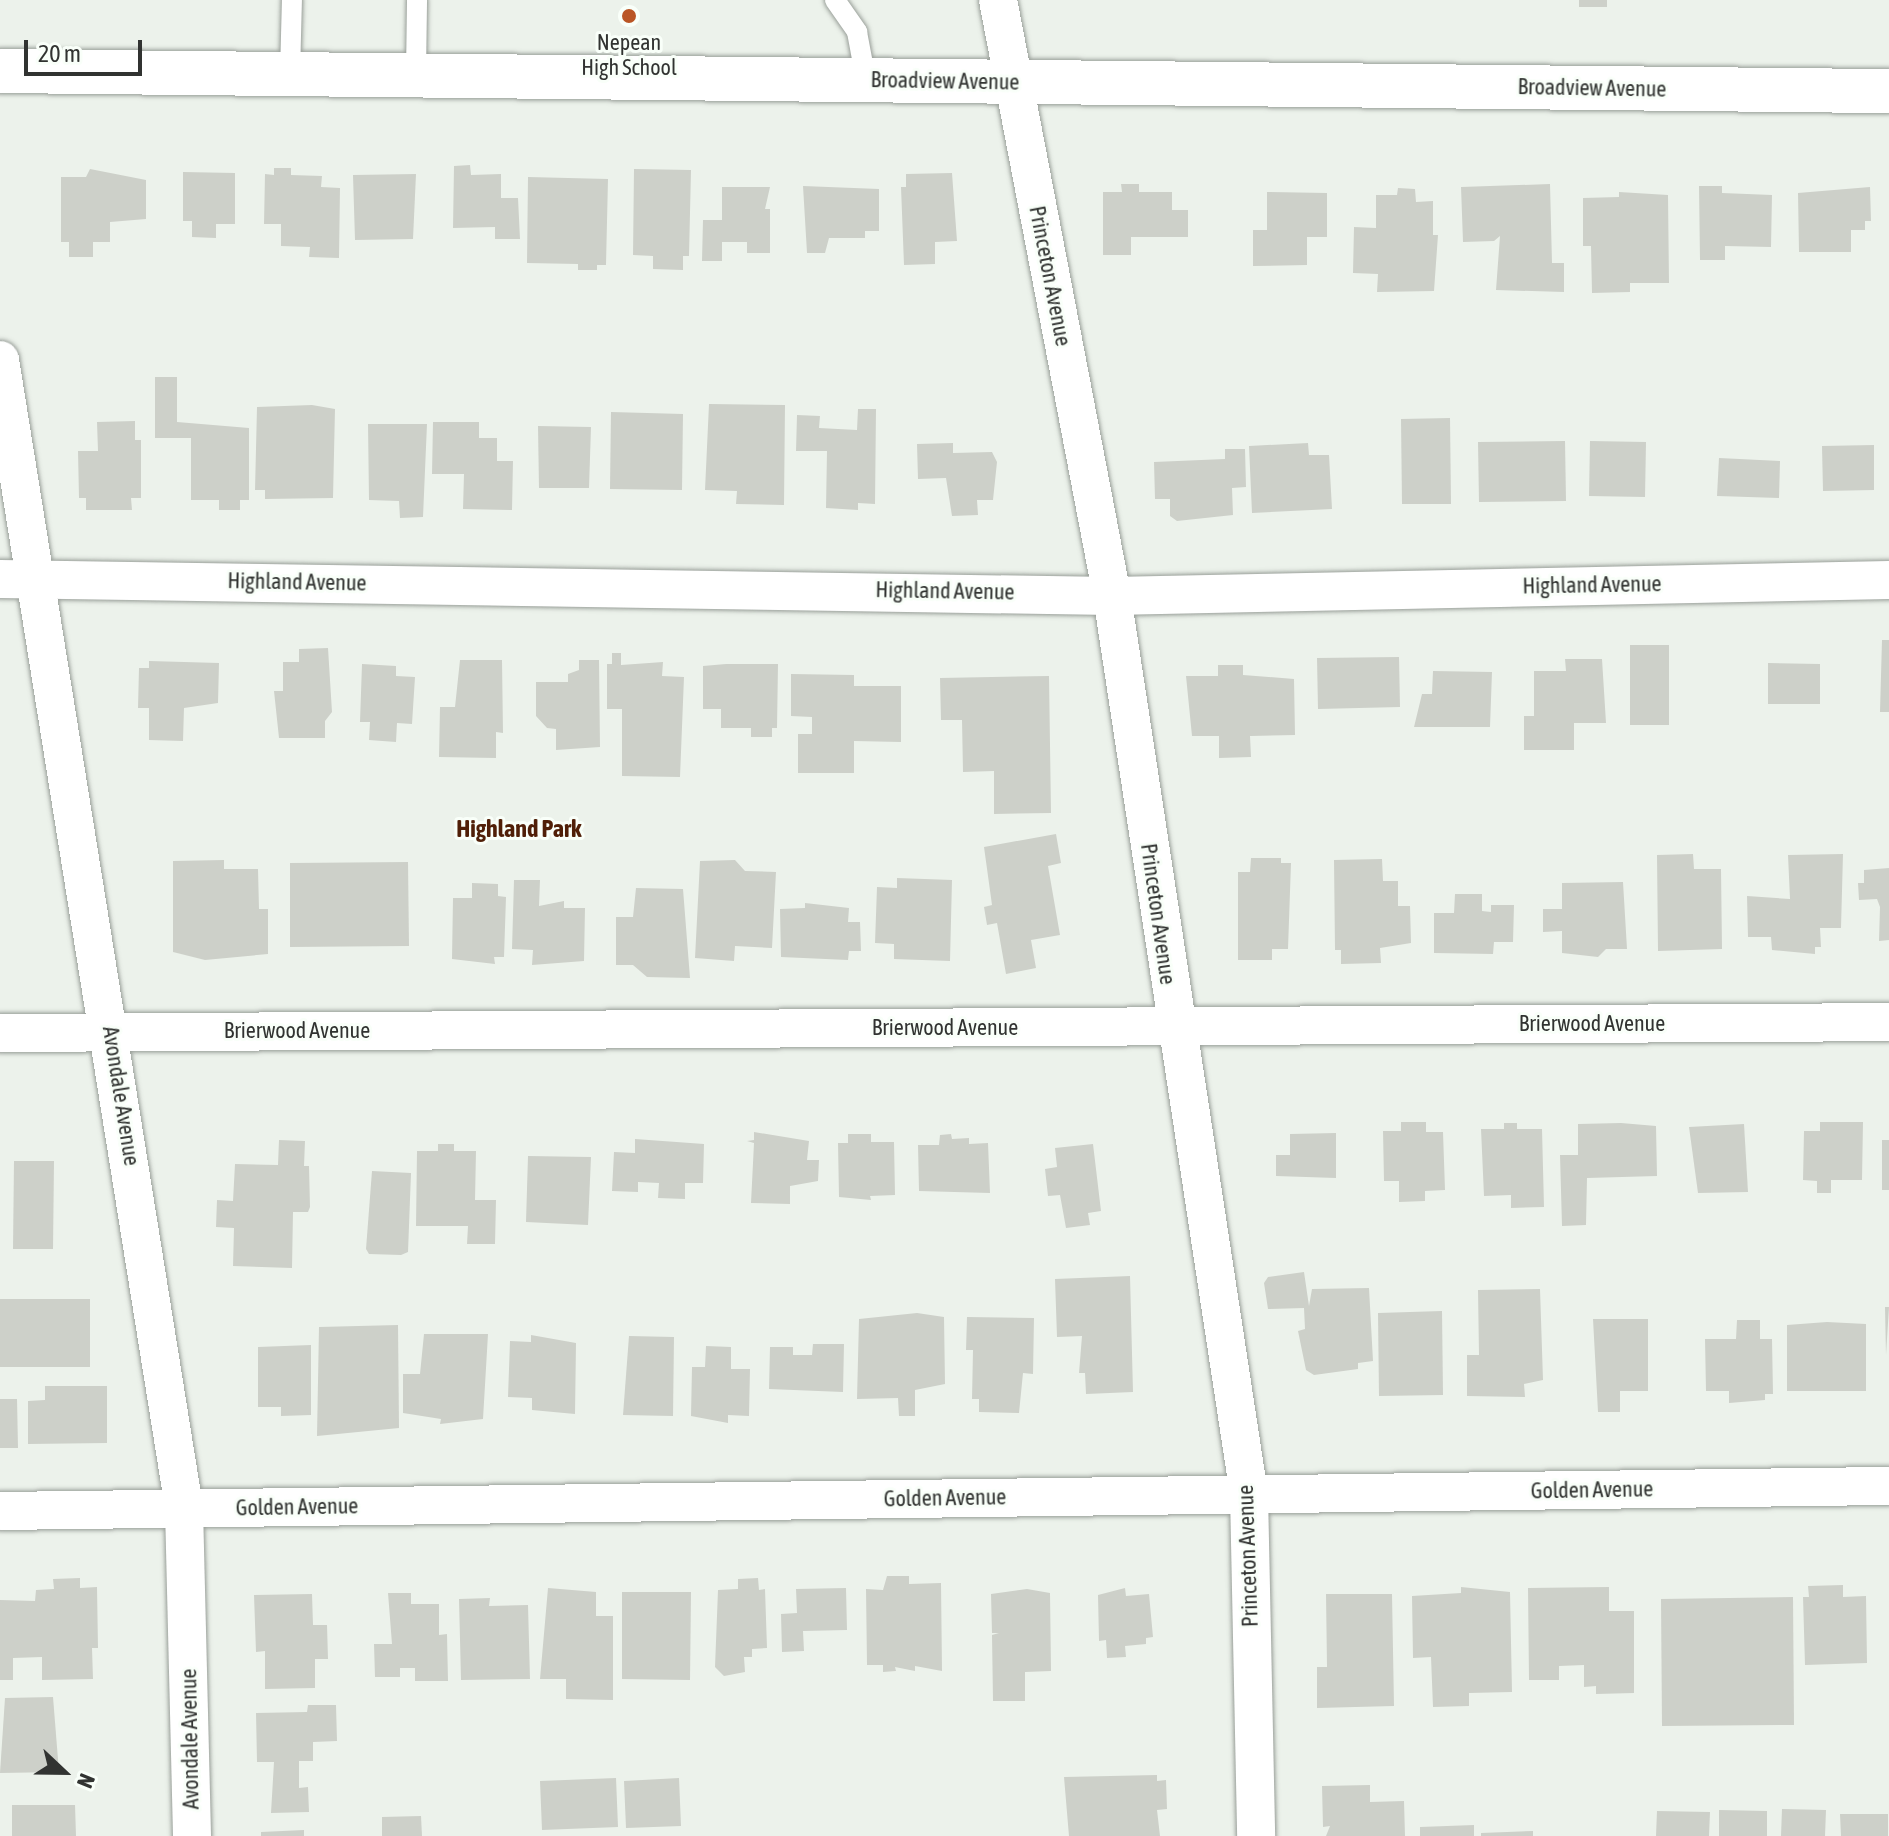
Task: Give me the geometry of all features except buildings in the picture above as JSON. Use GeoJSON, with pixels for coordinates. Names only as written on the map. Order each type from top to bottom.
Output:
{"type":"FeatureCollection","features":[{"type":"Feature","properties":{"kind":"street","name":"Princeton Avenue"},"geometry":{"type":"LineString","coordinates":[[998,0],[1010,83],[1112,596],[1175,1027],[1249,1494],[1256,1836]]}},
{"type":"Feature","properties":{"kind":"street","name":"Broadview Avenue"},"geometry":{"type":"LineString","coordinates":[[0,71],[1889,91]]}},
{"type":"Feature","properties":{"kind":"street","name":"Avondale Avenue"},"geometry":{"type":"LineString","coordinates":[[0,360],[18,579],[111,1033],[184,1508],[192,1836]]}},
{"type":"Feature","properties":{"kind":"street","name":"Highland Avenue"},"geometry":{"type":"LineString","coordinates":[[18,579],[1112,596],[1889,580]]}},
{"type":"Feature","properties":{"kind":"street","name":"Brierwood Avenue"},"geometry":{"type":"LineString","coordinates":[[0,1033],[1889,1022]]}},
{"type":"Feature","properties":{"kind":"street","name":"Golden Avenue"},"geometry":{"type":"LineString","coordinates":[[0,1511],[1889,1486]]}},
{"type":"Feature","properties":{"kind":"lane"},"geometry":{"type":"LineString","coordinates":[[290,74],[292,0]]}},
{"type":"Feature","properties":{"kind":"lane"},"geometry":{"type":"LineString","coordinates":[[416,74],[417,0]]}},
{"type":"Feature","properties":{"kind":"lane"},"geometry":{"type":"LineString","coordinates":[[835,0],[857,32],[866,80]]}},
{"type":"Feature","properties":{"kind":"place","name":"Nepean High School"},"geometry":{"type":"Point","coordinates":[629,16]}},
{"type":"Feature","properties":{"kind":"district","name":"Highland Park"},"geometry":{"type":"Point","coordinates":[519,829]}}]}
